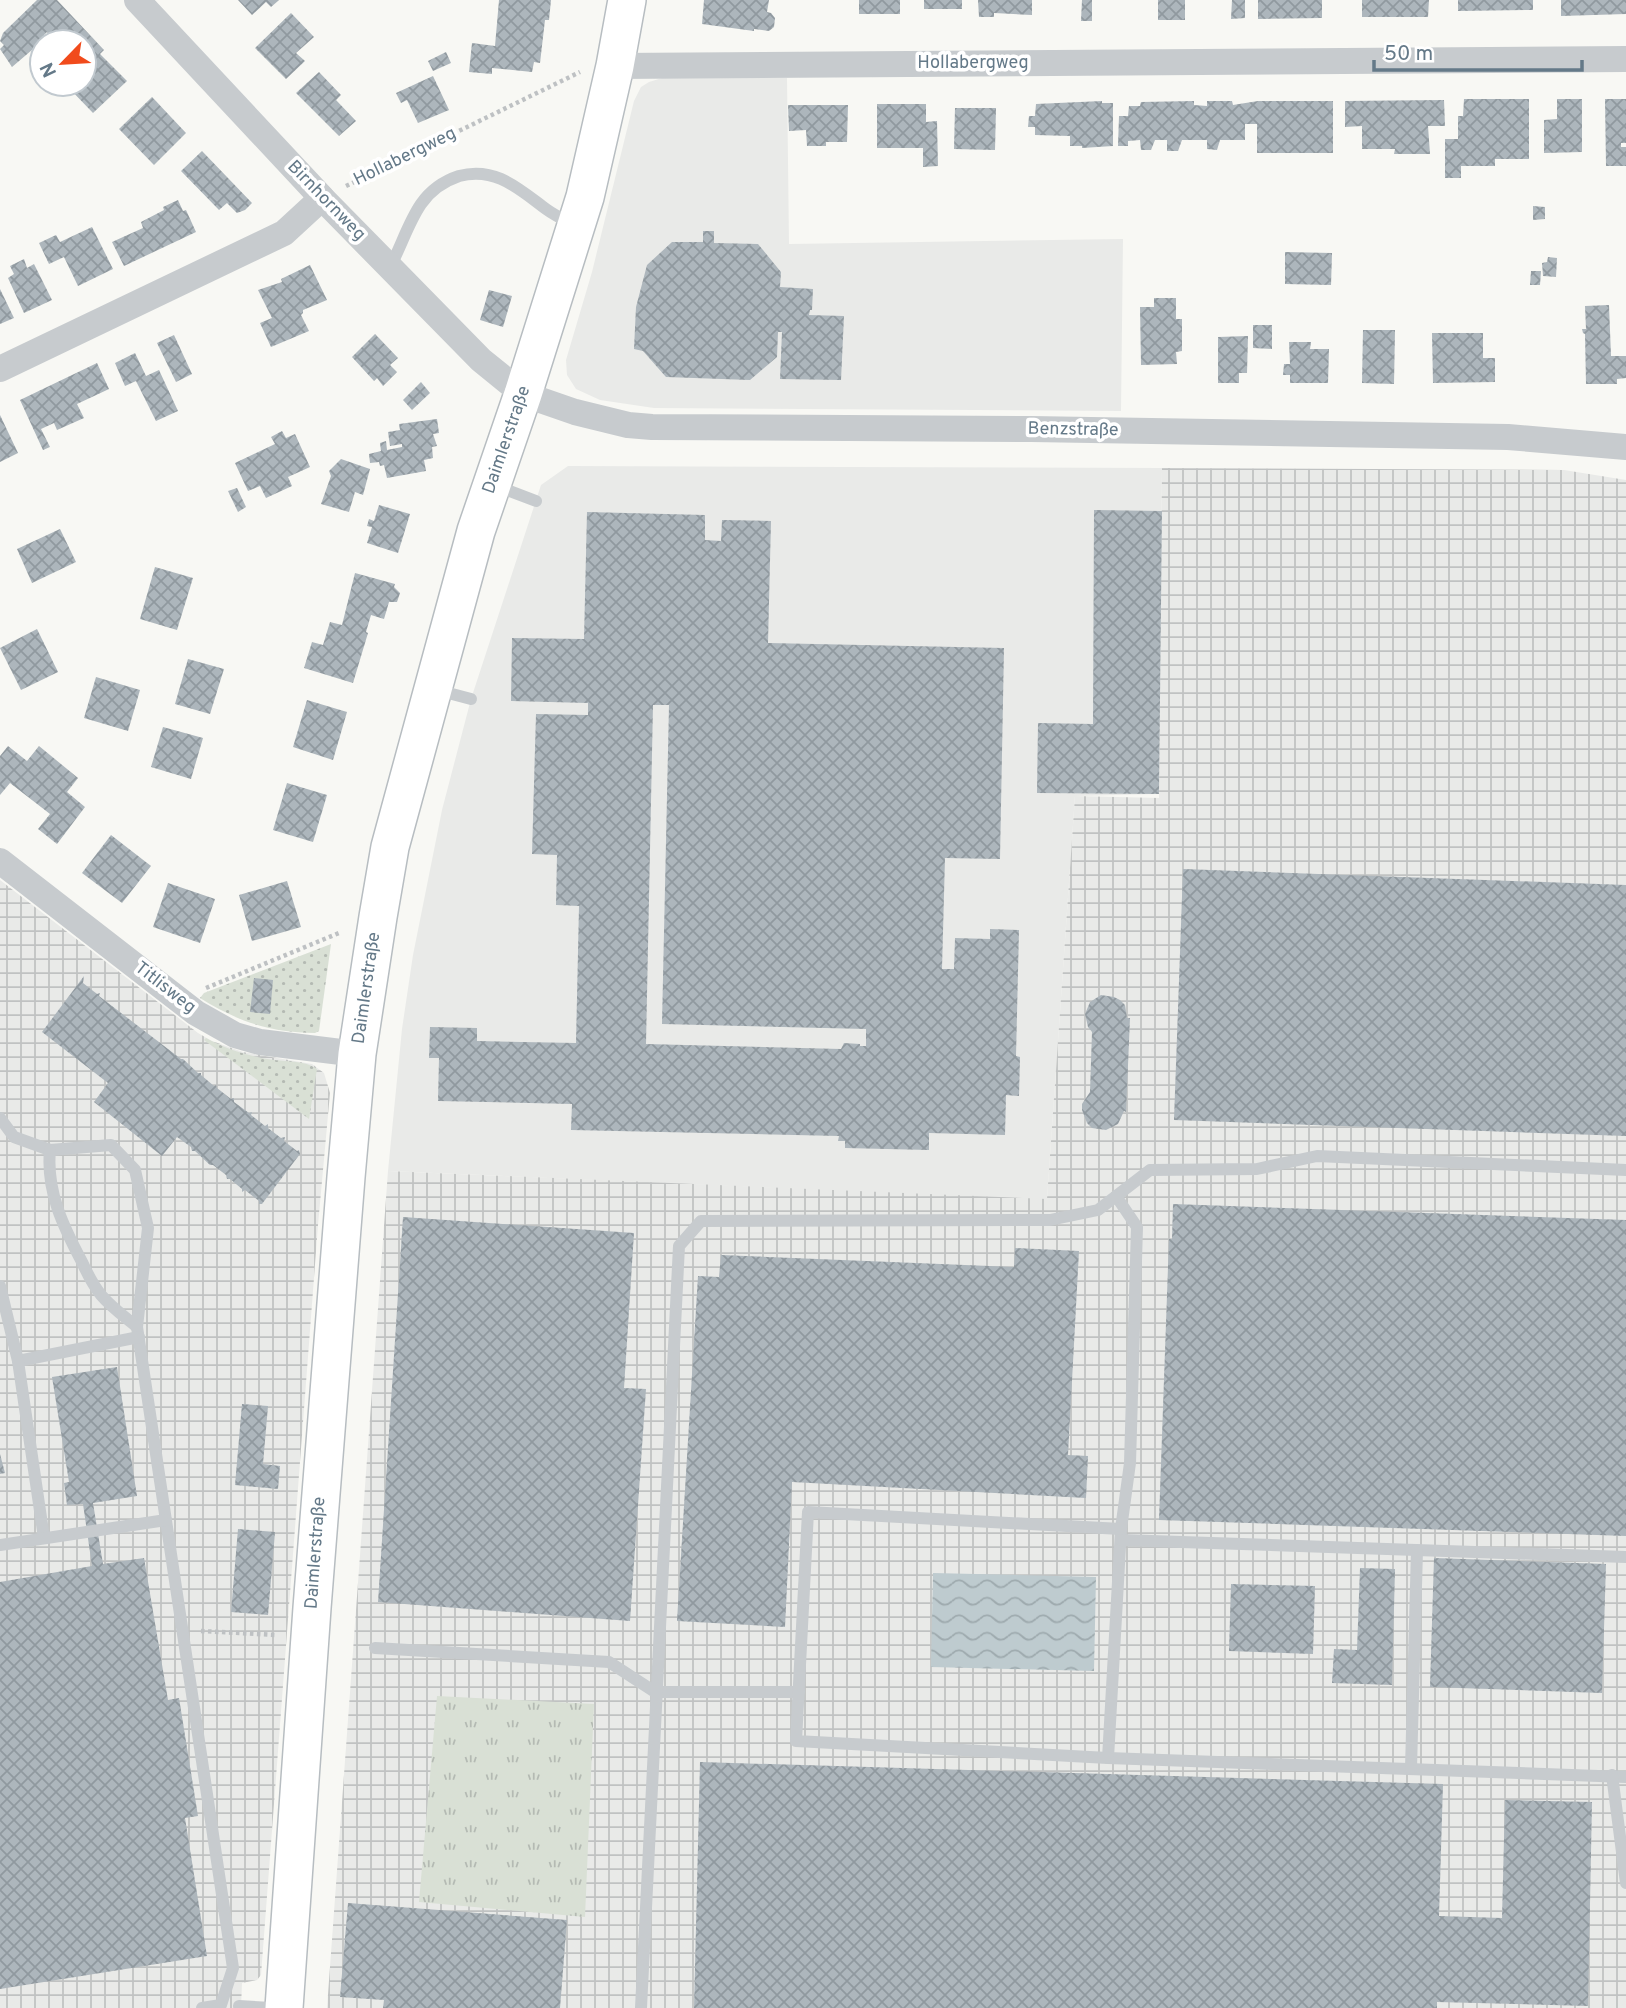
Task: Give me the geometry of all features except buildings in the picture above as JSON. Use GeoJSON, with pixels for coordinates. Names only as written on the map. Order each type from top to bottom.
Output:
{"type":"FeatureCollection","features":[{"type":"Feature","properties":{"kind":"street","name":"Birnhornweg"},"geometry":{"type":"LineString","coordinates":[[137,0],[323,198],[481,360],[523,394]]}},
{"type":"Feature","properties":{"kind":"street","name":"Daimlerstraße"},"geometry":{"type":"LineString","coordinates":[[284,2008],[313,1598],[357,1054],[365,991],[390,846],[476,531],[576,227],[615,66],[627,0]]}},
{"type":"Feature","properties":{"kind":"street","name":"Hollabergweg"},"geometry":{"type":"LineString","coordinates":[[615,66],[1626,59]]}},
{"type":"Feature","properties":{"kind":"street"},"geometry":{"type":"LineString","coordinates":[[0,369],[284,233],[323,198]]}},
{"type":"Feature","properties":{"kind":"street","name":"Benzstraße"},"geometry":{"type":"LineString","coordinates":[[523,394],[575,412],[628,425],[652,427],[1031,429],[1508,437],[1626,447]]}},
{"type":"Feature","properties":{"kind":"street","name":"Titlisweg"},"geometry":{"type":"LineString","coordinates":[[0,861],[196,1013],[235,1035],[260,1042],[357,1054]]}},
{"type":"Feature","properties":{"kind":"lane"},"geometry":{"type":"LineString","coordinates":[[390,267],[420,206],[437,187],[464,175],[495,175],[576,227]]}},
{"type":"Feature","properties":{"kind":"lane"},"geometry":{"type":"LineString","coordinates":[[491,485],[536,501]]}},
{"type":"Feature","properties":{"kind":"lane"},"geometry":{"type":"LineString","coordinates":[[434,690],[471,699]]}},
{"type":"Feature","properties":{"kind":"lane"},"geometry":{"type":"LineString","coordinates":[[0,1118],[14,1137],[50,1150],[111,1145],[135,1170],[148,1228],[138,1332],[233,1968],[221,2005],[202,2008]]}},
{"type":"Feature","properties":{"kind":"lane"},"geometry":{"type":"LineString","coordinates":[[50,1150],[48,1167],[51,1189],[74,1246],[100,1294],[138,1332]]}},
{"type":"Feature","properties":{"kind":"lane"},"geometry":{"type":"LineString","coordinates":[[641,2008],[679,1246],[701,1221],[1051,1220],[1098,1210],[1150,1170],[1257,1169],[1318,1156],[1626,1170]]}},
{"type":"Feature","properties":{"kind":"lane"},"geometry":{"type":"LineString","coordinates":[[1108,1758],[1121,1535],[1130,1463],[1137,1227],[1116,1196]]}},
{"type":"Feature","properties":{"kind":"lane"},"geometry":{"type":"LineString","coordinates":[[0,1286],[18,1361],[44,1538]]}},
{"type":"Feature","properties":{"kind":"lane"},"geometry":{"type":"LineString","coordinates":[[18,1361],[138,1332]]}},
{"type":"Feature","properties":{"kind":"lane"},"geometry":{"type":"LineString","coordinates":[[1626,1557],[1417,1550],[1121,1535],[808,1512],[796,1741],[1108,1758],[1626,1777]]}},
{"type":"Feature","properties":{"kind":"lane"},"geometry":{"type":"LineString","coordinates":[[0,1545],[166,1520]]}},
{"type":"Feature","properties":{"kind":"lane"},"geometry":{"type":"LineString","coordinates":[[1410,1769],[1417,1550]]}},
{"type":"Feature","properties":{"kind":"lane"},"geometry":{"type":"LineString","coordinates":[[375,1648],[609,1662],[655,1692],[799,1692]]}},
{"type":"Feature","properties":{"kind":"lane"},"geometry":{"type":"LineString","coordinates":[[1612,1775],[1626,1883]]}},
{"type":"Feature","properties":{"kind":"lane"},"geometry":{"type":"LineString","coordinates":[[239,2006],[271,2008]]}},
{"type":"Feature","properties":{"kind":"path","name":"Hollabergweg"},"geometry":{"type":"LineString","coordinates":[[346,186],[585,70],[615,66]]}},
{"type":"Feature","properties":{"kind":"path"},"geometry":{"type":"LineString","coordinates":[[179,999],[339,933]]}},
{"type":"Feature","properties":{"kind":"path"},"geometry":{"type":"LineString","coordinates":[[183,1630],[276,1635]]}},
{"type":"Feature","properties":{"kind":"shaded area"},"geometry":{"type":"Polygon","coordinates":[[[662,78],[787,78],[789,244],[1123,239],[1121,411],[654,408],[600,400],[576,389],[567,375],[566,360],[592,272],[634,101],[641,87],[662,78]]]}},
{"type":"Feature","properties":{"kind":"shaded area"},"geometry":{"type":"Polygon","coordinates":[[[568,466],[1162,468],[1159,794],[1075,796],[1047,1200],[388,1171],[402,1029],[413,955],[442,810],[471,699],[541,485],[568,466]]]}},
{"type":"Feature","properties":{"kind":"shaded area"},"geometry":{"type":"Polygon","coordinates":[[[1162,468],[1564,470],[1626,480],[1626,2008],[327,2008],[388,1171],[1047,1199],[1075,796],[1159,798],[1162,468]]]}},
{"type":"Feature","properties":{"kind":"shaded area"},"geometry":{"type":"Polygon","coordinates":[[[0,880],[198,1033],[243,1052],[312,1064],[324,1073],[330,1093],[261,1975],[257,1980],[242,1983],[241,2008],[0,2008],[0,880]]]}},
{"type":"Feature","properties":{"kind":"green space"},"geometry":{"type":"Polygon","coordinates":[[[331,944],[319,1031],[315,1033],[268,1028],[241,1019],[200,998],[204,993],[331,944]]]}},
{"type":"Feature","properties":{"kind":"green space"},"geometry":{"type":"Polygon","coordinates":[[[206,1038],[248,1055],[301,1063],[317,1069],[309,1119],[204,1040],[206,1038]]]}},
{"type":"Feature","properties":{"kind":"green space"},"geometry":{"type":"Polygon","coordinates":[[[437,1696],[594,1704],[585,1917],[419,1902],[437,1696]]]}},
{"type":"Feature","properties":{"kind":"water"},"geometry":{"type":"Polygon","coordinates":[[[933,1573],[1096,1577],[1094,1671],[931,1667],[933,1573]]]}}]}
